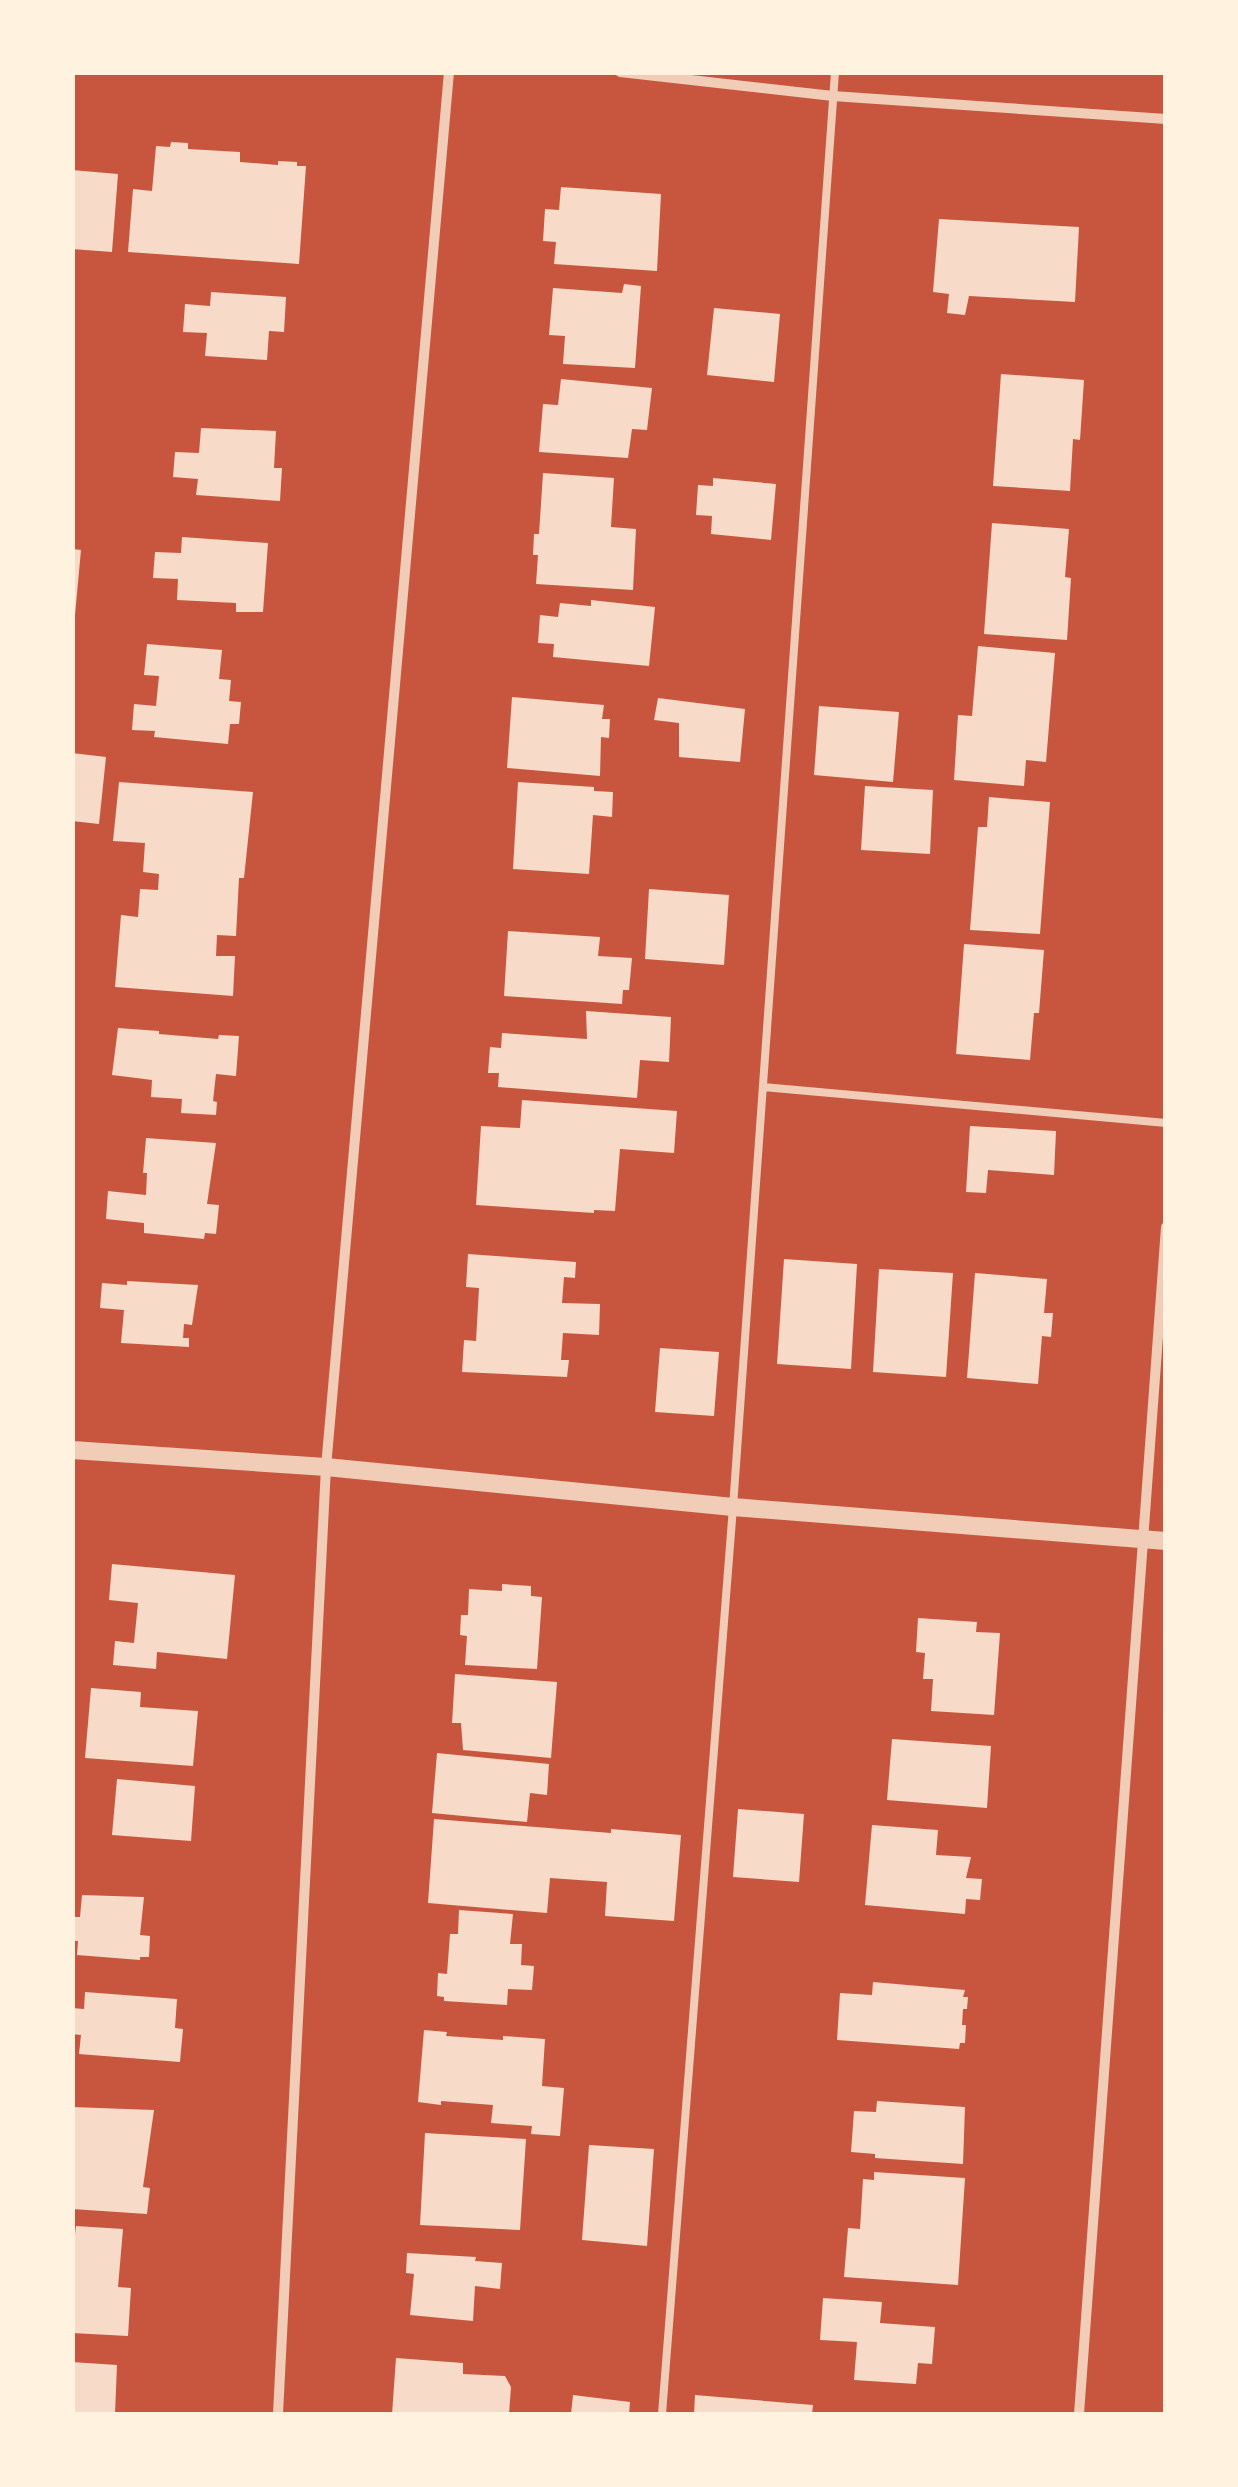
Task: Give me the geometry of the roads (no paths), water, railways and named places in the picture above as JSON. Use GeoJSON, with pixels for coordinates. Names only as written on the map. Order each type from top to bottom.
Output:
{"type":"FeatureCollection","features":[{"type":"Feature","properties":{"kind":"street"},"geometry":{"type":"LineString","coordinates":[[278,2414],[326,1468],[448,72]]}},
{"type":"Feature","properties":{"kind":"street"},"geometry":{"type":"LineString","coordinates":[[620,72],[833,96],[1166,119]]}},
{"type":"Feature","properties":{"kind":"street"},"geometry":{"type":"LineString","coordinates":[[1079,2414],[1166,1227]]}},
{"type":"Feature","properties":{"kind":"street"},"geometry":{"type":"LineString","coordinates":[[72,1450],[326,1468],[733,1507],[1166,1541]]}},
{"type":"Feature","properties":{"kind":"lane"},"geometry":{"type":"LineString","coordinates":[[662,2414],[733,1507],[835,72]]}},
{"type":"Feature","properties":{"kind":"lane"},"geometry":{"type":"LineString","coordinates":[[763,1087],[1166,1124]]}}]}
